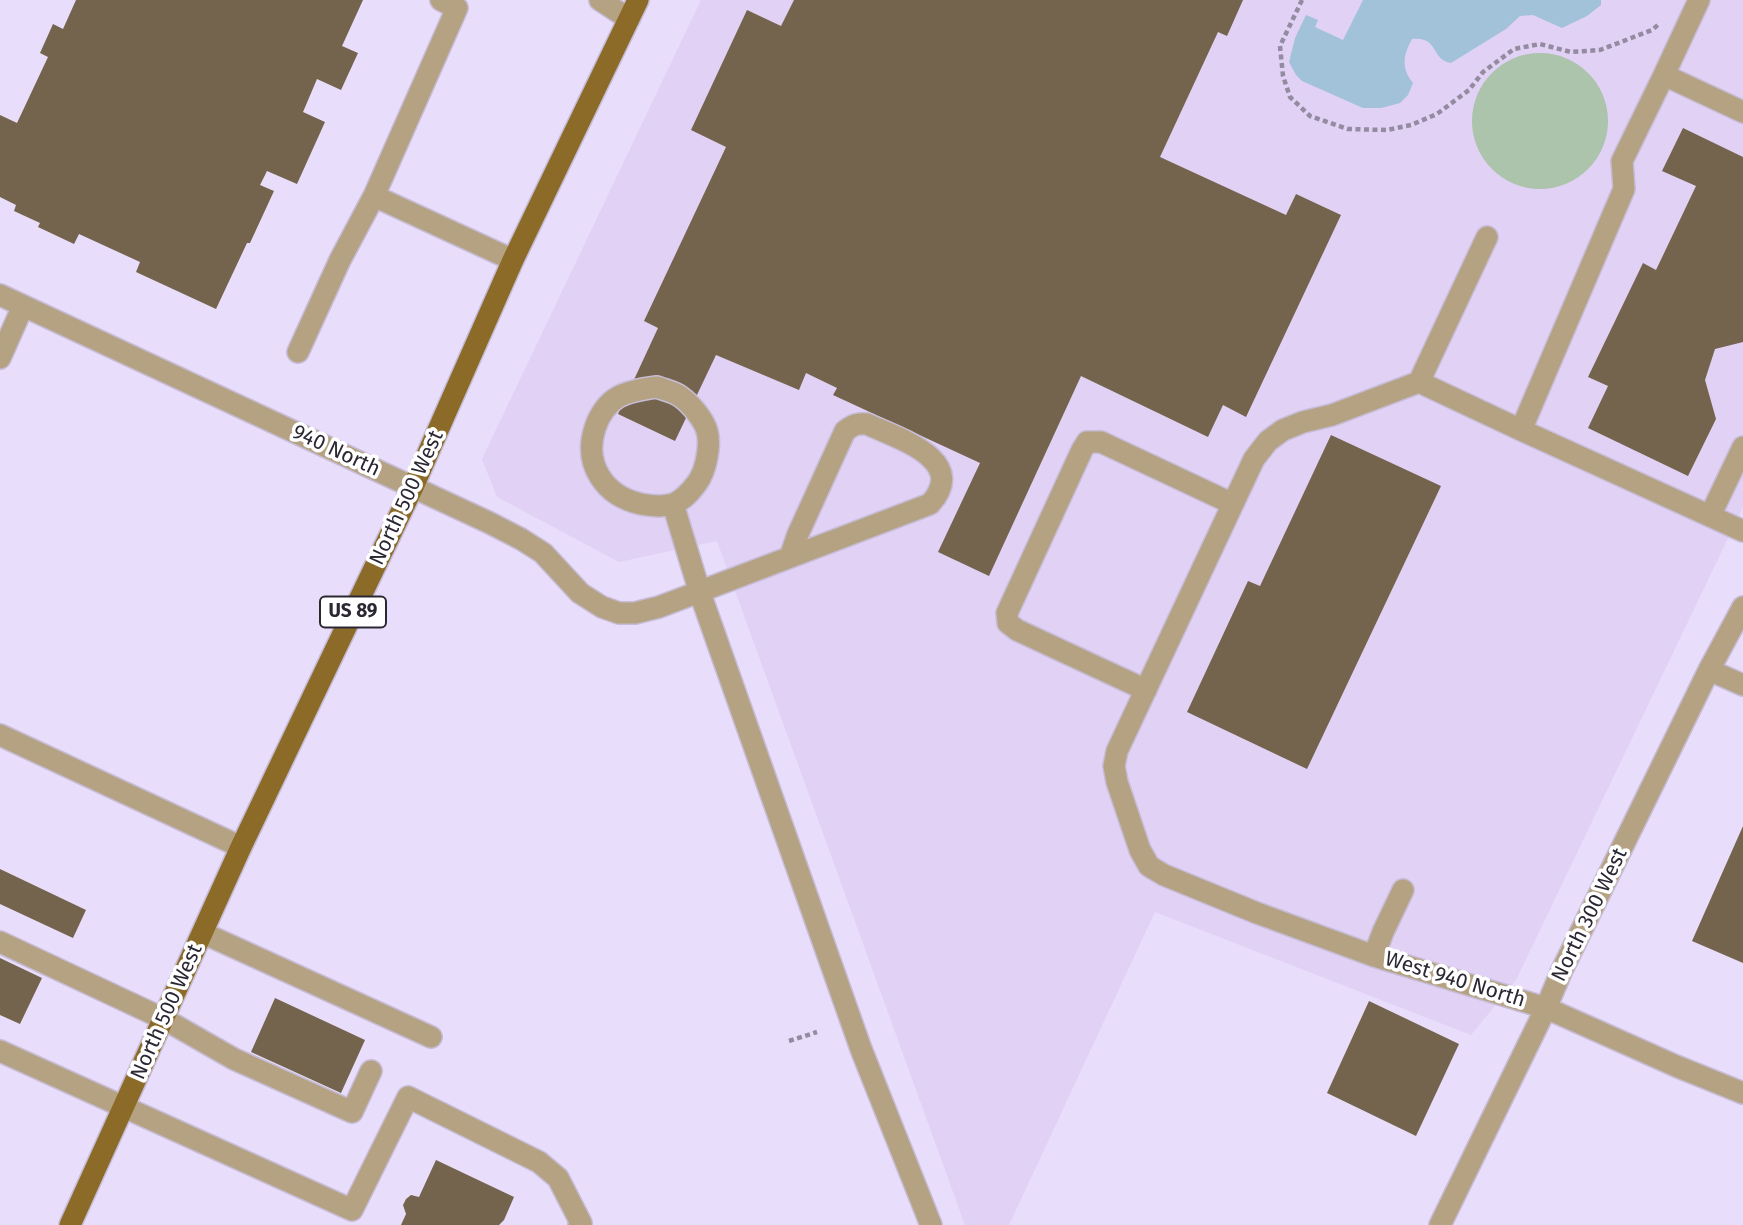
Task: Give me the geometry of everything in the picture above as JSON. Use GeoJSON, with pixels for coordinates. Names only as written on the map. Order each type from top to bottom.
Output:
{"type":"FeatureCollection","features":[{"type":"Feature","properties":{"kind":"main road","name":"North 500 West"},"geometry":{"type":"LineString","coordinates":[[70,1225],[241,847],[413,487],[513,260],[633,10]]}},
{"type":"Feature","properties":{"kind":"street"},"geometry":{"type":"LineString","coordinates":[[298,352],[340,260],[374,196],[457,8],[440,0]]}},
{"type":"Feature","properties":{"kind":"street"},"geometry":{"type":"LineString","coordinates":[[600,0],[633,10]]}},
{"type":"Feature","properties":{"kind":"street"},"geometry":{"type":"LineString","coordinates":[[1521,430],[1624,189],[1622,160],[1699,0]]}},
{"type":"Feature","properties":{"kind":"street"},"geometry":{"type":"LineString","coordinates":[[1664,75],[1743,112]]}},
{"type":"Feature","properties":{"kind":"street"},"geometry":{"type":"LineString","coordinates":[[374,196],[513,260]]}},
{"type":"Feature","properties":{"kind":"street"},"geometry":{"type":"LineString","coordinates":[[1233,504],[1101,442],[1087,442],[1007,613],[1008,622],[1017,629],[1146,690],[1233,504],[1254,459],[1268,441],[1283,430],[1332,415],[1419,382],[1487,237]]}},
{"type":"Feature","properties":{"kind":"street","name":"940 North"},"geometry":{"type":"LineString","coordinates":[[0,295],[522,539],[543,553],[580,593],[602,607],[619,613],[635,613],[700,593],[930,504],[936,498],[941,485],[940,470],[935,460],[923,451],[867,424],[853,425],[845,431],[790,557]]}},
{"type":"Feature","properties":{"kind":"street"},"geometry":{"type":"LineString","coordinates":[[0,358],[23,306]]}},
{"type":"Feature","properties":{"kind":"street"},"geometry":{"type":"LineString","coordinates":[[1419,382],[1743,531]]}},
{"type":"Feature","properties":{"kind":"street"},"geometry":{"type":"LineString","coordinates":[[657,387],[680,396],[695,410],[707,431],[707,459],[700,479],[687,496],[673,504],[653,506],[633,502],[614,493],[600,477],[592,462],[590,448],[598,419],[609,401],[631,390],[657,387]]}},
{"type":"Feature","properties":{"kind":"street"},"geometry":{"type":"LineString","coordinates":[[1710,516],[1743,447]]}},
{"type":"Feature","properties":{"kind":"street"},"geometry":{"type":"LineString","coordinates":[[673,504],[700,593],[861,1049],[930,1225]]}},
{"type":"Feature","properties":{"kind":"street","name":"North 300 West"},"geometry":{"type":"LineString","coordinates":[[1440,1225],[1709,670],[1743,607]]}},
{"type":"Feature","properties":{"kind":"street"},"geometry":{"type":"LineString","coordinates":[[1709,670],[1743,685]]}},
{"type":"Feature","properties":{"kind":"street","name":"West 940 North"},"geometry":{"type":"LineString","coordinates":[[1146,690],[1117,751],[1114,766],[1140,850],[1149,866],[1164,875],[1257,914],[1374,956],[1546,1008],[1743,1093]]}},
{"type":"Feature","properties":{"kind":"street"},"geometry":{"type":"LineString","coordinates":[[0,735],[241,847]]}},
{"type":"Feature","properties":{"kind":"street"},"geometry":{"type":"LineString","coordinates":[[1374,956],[1403,890]]}},
{"type":"Feature","properties":{"kind":"street"},"geometry":{"type":"LineString","coordinates":[[203,933],[431,1037]]}},
{"type":"Feature","properties":{"kind":"street"},"geometry":{"type":"LineString","coordinates":[[0,942],[164,1019],[234,1059],[352,1112],[371,1071]]}},
{"type":"Feature","properties":{"kind":"street"},"geometry":{"type":"LineString","coordinates":[[0,1051],[352,1210],[408,1097],[539,1162],[558,1178],[580,1224]]}},
{"type":"Feature","properties":{"kind":"path"},"geometry":{"type":"LineString","coordinates":[[1301,0],[1280,46],[1283,76],[1290,97],[1310,116],[1348,129],[1387,130],[1411,125],[1437,114],[1469,90],[1483,72],[1514,49],[1540,44],[1571,52],[1600,50],[1652,30],[1666,18]]}},
{"type":"Feature","properties":{"kind":"path"},"geometry":{"type":"LineString","coordinates":[[789,1041],[817,1032]]}},
{"type":"Feature","properties":{"kind":"shaded area"},"geometry":{"type":"Polygon","coordinates":[[[701,0],[1743,0],[1743,507],[1516,980],[1471,1035],[1155,912],[1009,1225],[965,1225],[717,541],[619,562],[497,497],[482,459],[701,0]]]}},
{"type":"Feature","properties":{"kind":"green space"},"geometry":{"type":"Polygon","coordinates":[[[1540,53],[1566,58],[1588,73],[1603,95],[1608,121],[1603,147],[1588,169],[1566,184],[1540,189],[1514,184],[1492,169],[1477,147],[1472,121],[1477,95],[1492,73],[1514,58],[1540,53]]]}},
{"type":"Feature","properties":{"kind":"water"},"geometry":{"type":"Polygon","coordinates":[[[1363,0],[1601,0],[1601,5],[1587,16],[1562,28],[1533,15],[1520,16],[1506,29],[1451,63],[1444,61],[1427,41],[1412,39],[1405,61],[1413,83],[1408,95],[1400,103],[1381,108],[1363,108],[1302,81],[1289,62],[1295,38],[1306,15],[1318,20],[1315,27],[1343,40],[1363,0]]]}},
{"type":"Feature","properties":{"kind":"building"},"geometry":{"type":"Polygon","coordinates":[[[76,0],[363,0],[342,46],[358,53],[341,90],[317,79],[303,112],[325,122],[297,184],[267,171],[260,185],[274,191],[216,309],[136,272],[140,262],[79,234],[74,244],[38,227],[40,223],[14,211],[16,205],[0,197],[0,115],[17,123],[48,57],[40,53],[53,24],[63,29],[76,0]]]}},
{"type":"Feature","properties":{"kind":"building"},"geometry":{"type":"Polygon","coordinates":[[[794,0],[1243,0],[1227,36],[1218,32],[1160,157],[1286,215],[1296,194],[1341,215],[1246,417],[1223,405],[1208,437],[1081,376],[989,576],[938,552],[980,463],[833,395],[837,388],[806,373],[799,390],[716,355],[675,441],[618,414],[658,328],[644,321],[726,147],[691,130],[747,10],[781,26],[794,0]]]}},
{"type":"Feature","properties":{"kind":"building"},"geometry":{"type":"Polygon","coordinates":[[[1683,128],[1743,157],[1743,342],[1715,349],[1705,380],[1716,419],[1688,476],[1588,428],[1608,386],[1588,377],[1643,263],[1656,270],[1696,186],[1662,171],[1683,128]]]}},
{"type":"Feature","properties":{"kind":"building"},"geometry":{"type":"Polygon","coordinates":[[[1331,435],[1441,486],[1307,769],[1187,712],[1248,581],[1260,586],[1331,435]]]}},
{"type":"Feature","properties":{"kind":"building"},"geometry":{"type":"Polygon","coordinates":[[[1743,826],[1743,963],[1692,941],[1743,826]]]}},
{"type":"Feature","properties":{"kind":"building"},"geometry":{"type":"Polygon","coordinates":[[[0,869],[86,910],[73,938],[0,904],[0,869]]]}},
{"type":"Feature","properties":{"kind":"building"},"geometry":{"type":"Polygon","coordinates":[[[0,958],[42,978],[20,1024],[0,1015],[0,958]]]}},
{"type":"Feature","properties":{"kind":"building"},"geometry":{"type":"Polygon","coordinates":[[[275,998],[365,1040],[341,1093],[251,1052],[275,998]]]}},
{"type":"Feature","properties":{"kind":"building"},"geometry":{"type":"Polygon","coordinates":[[[1369,1001],[1459,1044],[1416,1136],[1327,1093],[1369,1001]]]}},
{"type":"Feature","properties":{"kind":"building"},"geometry":{"type":"Polygon","coordinates":[[[436,1160],[514,1197],[504,1220],[499,1225],[401,1225],[406,1214],[403,1205],[406,1199],[411,1195],[419,1197],[436,1160]]]}}]}
